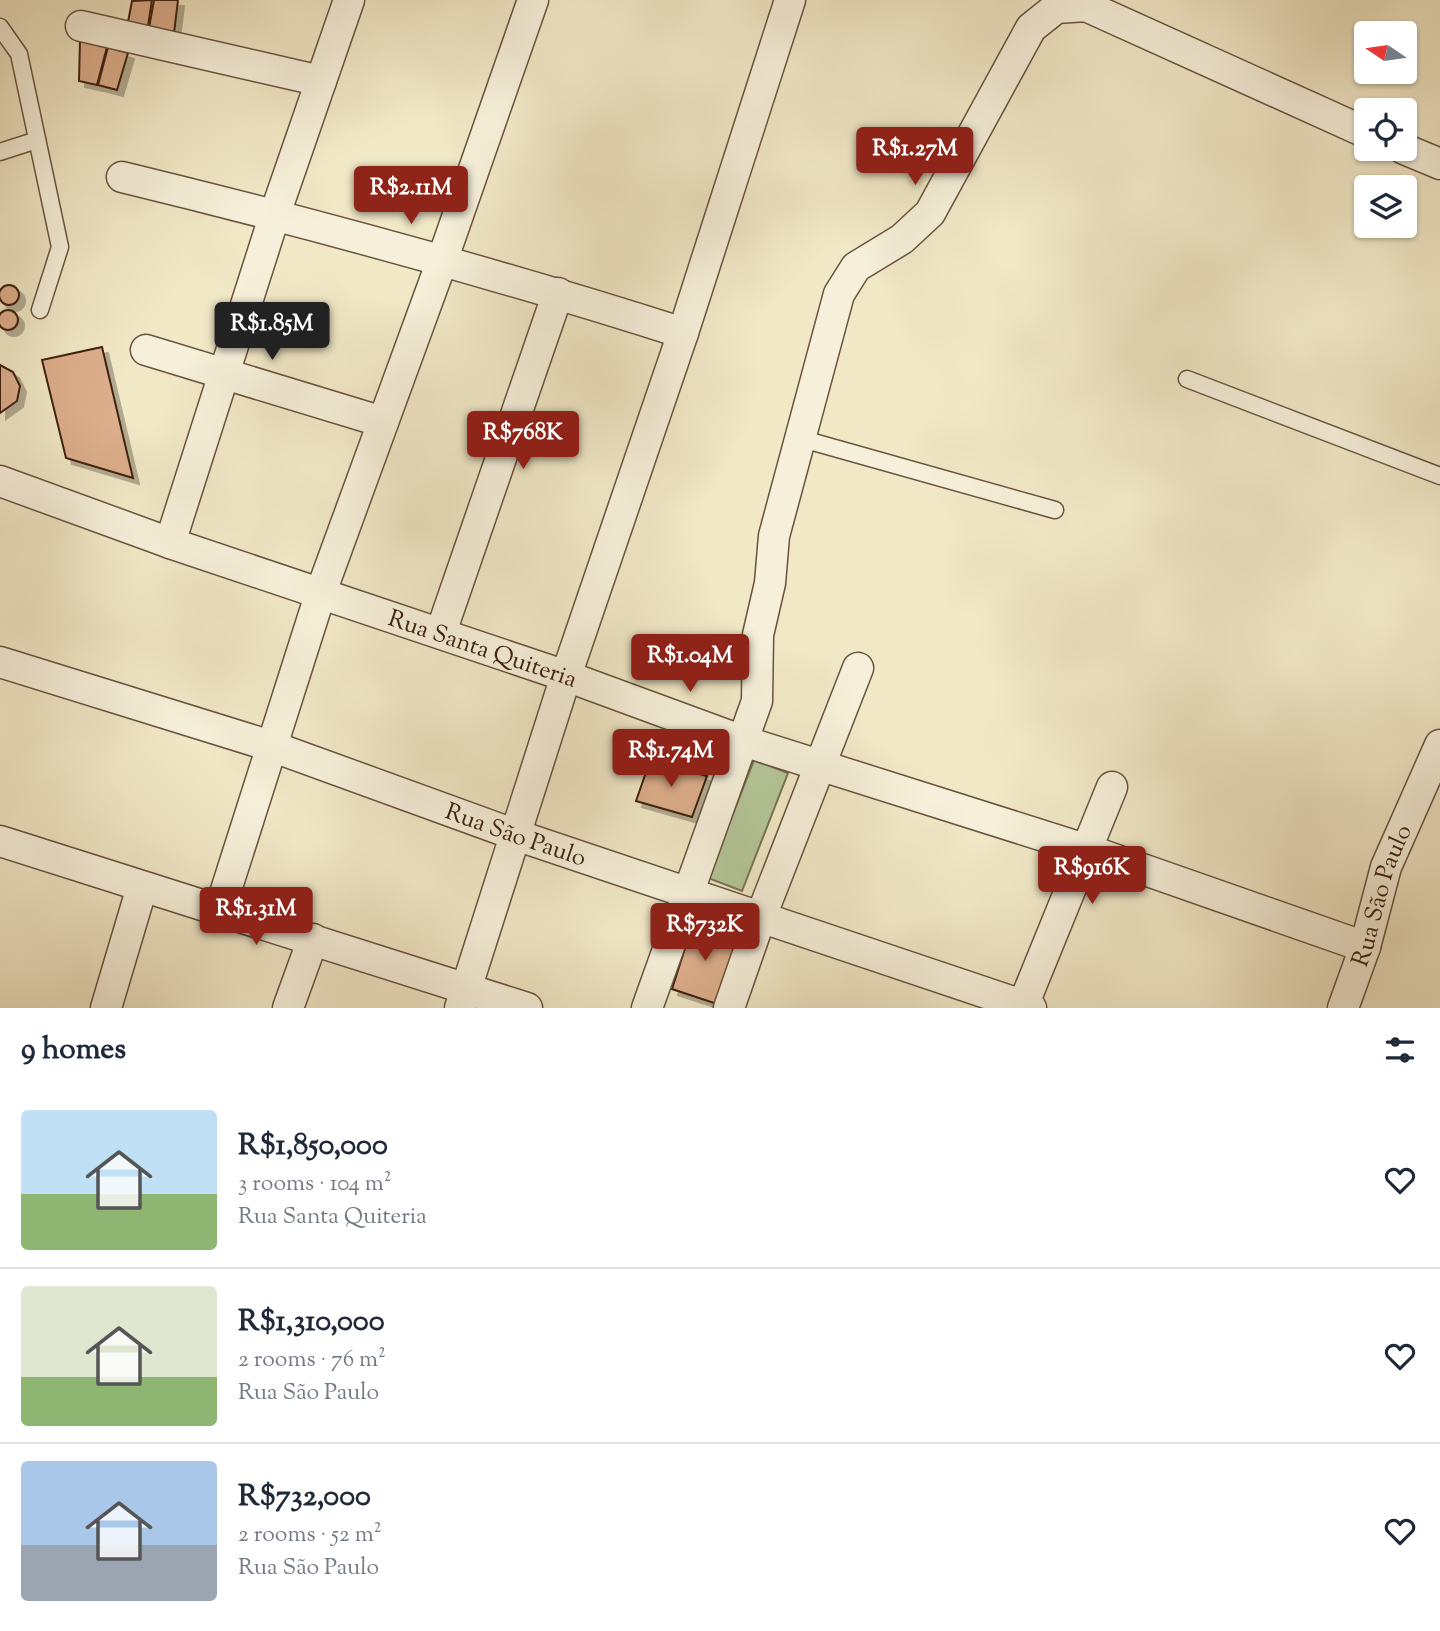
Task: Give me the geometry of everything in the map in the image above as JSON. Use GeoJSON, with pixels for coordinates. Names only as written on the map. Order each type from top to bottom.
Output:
{"type":"FeatureCollection","features":[{"type":"Feature","properties":{"kind":"street"},"geometry":{"type":"LineString","coordinates":[[170,543],[275,214],[349,0]]}},
{"type":"Feature","properties":{"kind":"street"},"geometry":{"type":"LineString","coordinates":[[220,909],[321,592],[442,261],[533,0]]}},
{"type":"Feature","properties":{"kind":"street"},"geometry":{"type":"LineString","coordinates":[[464,999],[566,676],[683,332],[790,0]]}},
{"type":"Feature","properties":{"kind":"street"},"geometry":{"type":"LineString","coordinates":[[647,1008],[757,701],[758,635],[770,583],[774,536],[825,340],[846,279],[856,267],[902,239],[930,213],[1031,28],[1048,12],[1065,5],[1086,6],[1354,127]]}},
{"type":"Feature","properties":{"kind":"street"},"geometry":{"type":"LineString","coordinates":[[80,26],[321,81]]}},
{"type":"Feature","properties":{"kind":"street"},"geometry":{"type":"LineString","coordinates":[[1417,154],[1440,164]]}},
{"type":"Feature","properties":{"kind":"street"},"geometry":{"type":"LineString","coordinates":[[122,177],[275,214],[558,293],[683,332]]}},
{"type":"Feature","properties":{"kind":"street"},"geometry":{"type":"LineString","coordinates":[[441,632],[558,293]]}},
{"type":"Feature","properties":{"kind":"street"},"geometry":{"type":"LineString","coordinates":[[146,350],[383,422]]}},
{"type":"Feature","properties":{"kind":"street","name":"Rua Santa Quiteria"},"geometry":{"type":"LineString","coordinates":[[0,481],[170,543],[441,632],[743,741],[1088,850],[1364,947]]}},
{"type":"Feature","properties":{"kind":"street","name":"Rua São Paulo"},"geometry":{"type":"LineString","coordinates":[[0,662],[271,746],[516,835],[1026,1007]]}},
{"type":"Feature","properties":{"kind":"street"},"geometry":{"type":"LineString","coordinates":[[729,1008],[760,919],[858,668]]}},
{"type":"Feature","properties":{"kind":"street","name":"Rua São Paulo"},"geometry":{"type":"LineString","coordinates":[[1343,1008],[1364,947],[1386,867],[1440,745]]}},
{"type":"Feature","properties":{"kind":"street"},"geometry":{"type":"LineString","coordinates":[[1026,1007],[1112,787]]}},
{"type":"Feature","properties":{"kind":"street"},"geometry":{"type":"LineString","coordinates":[[0,841],[313,939],[464,999],[527,1008]]}},
{"type":"Feature","properties":{"kind":"street"},"geometry":{"type":"LineString","coordinates":[[106,1008],[142,887]]}},
{"type":"Feature","properties":{"kind":"street"},"geometry":{"type":"LineString","coordinates":[[288,1008],[313,939]]}},
{"type":"Feature","properties":{"kind":"lane"},"geometry":{"type":"LineString","coordinates":[[0,27],[19,54],[60,247],[40,310]]}},
{"type":"Feature","properties":{"kind":"lane"},"geometry":{"type":"LineString","coordinates":[[0,152],[37,140]]}},
{"type":"Feature","properties":{"kind":"lane"},"geometry":{"type":"LineString","coordinates":[[1186,379],[1440,477]]}},
{"type":"Feature","properties":{"kind":"lane"},"geometry":{"type":"LineString","coordinates":[[799,438],[1055,510]]}},
{"type":"Feature","properties":{"kind":"green space"},"geometry":{"type":"Polygon","coordinates":[[[754,760],[788,773],[742,891],[708,878],[754,760]]]}},
{"type":"Feature","properties":{"kind":"building"},"geometry":{"type":"Polygon","coordinates":[[[152,0],[148,26],[128,22],[132,1],[152,0]]]}},
{"type":"Feature","properties":{"kind":"building"},"geometry":{"type":"Polygon","coordinates":[[[154,0],[178,0],[174,33],[149,28],[154,0]]]}},
{"type":"Feature","properties":{"kind":"building"},"geometry":{"type":"Polygon","coordinates":[[[80,40],[107,47],[97,85],[79,81],[80,40]]]}},
{"type":"Feature","properties":{"kind":"building"},"geometry":{"type":"Polygon","coordinates":[[[108,47],[128,53],[117,90],[98,85],[108,47]]]}},
{"type":"Feature","properties":{"kind":"building"},"geometry":{"type":"Polygon","coordinates":[[[9,285],[16,288],[19,295],[16,302],[9,305],[2,302],[-1,295],[2,288],[9,285]]]}},
{"type":"Feature","properties":{"kind":"building"},"geometry":{"type":"Polygon","coordinates":[[[4,311],[12,311],[17,316],[17,324],[12,329],[4,329],[-1,324],[-1,316],[4,311]]]}},
{"type":"Feature","properties":{"kind":"building"},"geometry":{"type":"Polygon","coordinates":[[[102,347],[133,478],[66,458],[42,360],[102,347]]]}},
{"type":"Feature","properties":{"kind":"building"},"geometry":{"type":"Polygon","coordinates":[[[0,365],[13,372],[20,386],[17,401],[0,413],[0,365]]]}},
{"type":"Feature","properties":{"kind":"building"},"geometry":{"type":"Polygon","coordinates":[[[650,761],[707,776],[692,817],[636,801],[650,761]]]}},
{"type":"Feature","properties":{"kind":"building"},"geometry":{"type":"Polygon","coordinates":[[[693,923],[739,937],[717,1004],[672,989],[693,923]]]}}]}
